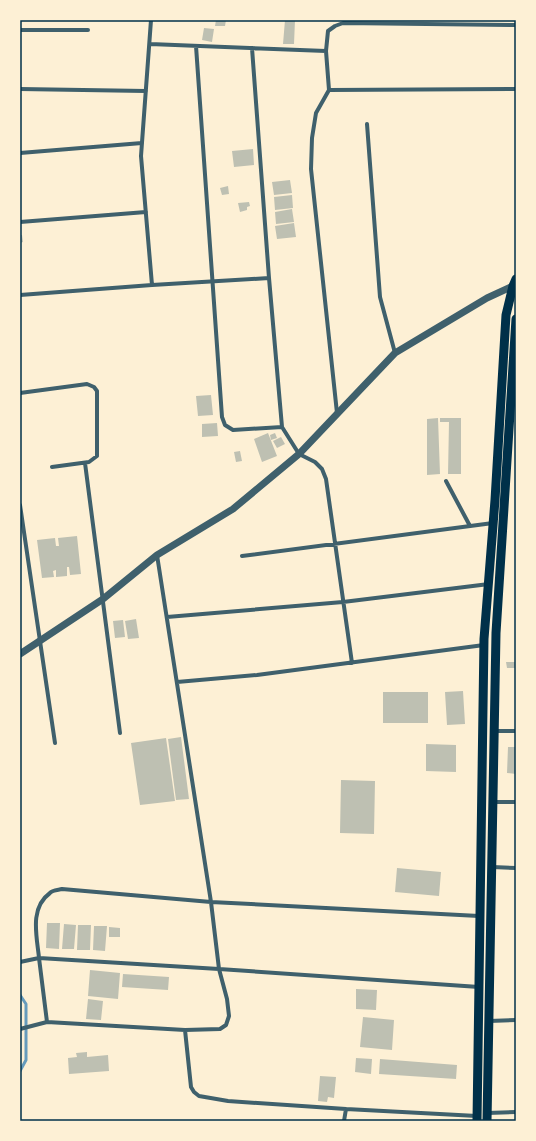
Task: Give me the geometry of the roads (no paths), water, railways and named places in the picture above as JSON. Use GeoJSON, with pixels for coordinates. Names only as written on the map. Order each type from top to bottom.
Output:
{"type":"FeatureCollection","features":[{"type":"Feature","properties":{"kind":"main road"},"geometry":{"type":"LineString","coordinates":[[477,1118],[484,645],[494,523],[506,315],[515,284]]}},
{"type":"Feature","properties":{"kind":"main road"},"geometry":{"type":"LineString","coordinates":[[487,1117],[496,633],[516,319]]}},
{"type":"Feature","properties":{"kind":"street"},"geometry":{"type":"LineString","coordinates":[[151,20],[141,156],[152,285]]}},
{"type":"Feature","properties":{"kind":"street"},"geometry":{"type":"LineString","coordinates":[[337,414],[311,169],[312,138],[316,113],[329,90],[326,51],[328,31],[343,23],[516,26]]}},
{"type":"Feature","properties":{"kind":"street"},"geometry":{"type":"LineString","coordinates":[[20,30],[88,30]]}},
{"type":"Feature","properties":{"kind":"street"},"geometry":{"type":"LineString","coordinates":[[150,44],[326,51]]}},
{"type":"Feature","properties":{"kind":"street"},"geometry":{"type":"LineString","coordinates":[[196,46],[222,417],[225,425],[232,430],[282,427]]}},
{"type":"Feature","properties":{"kind":"street"},"geometry":{"type":"LineString","coordinates":[[252,48],[269,278],[282,427],[299,454],[315,462],[322,469],[326,480],[352,663]]}},
{"type":"Feature","properties":{"kind":"street"},"geometry":{"type":"LineString","coordinates":[[329,90],[516,89]]}},
{"type":"Feature","properties":{"kind":"street"},"geometry":{"type":"LineString","coordinates":[[20,90],[146,91]]}},
{"type":"Feature","properties":{"kind":"street"},"geometry":{"type":"LineString","coordinates":[[367,124],[380,297],[395,353]]}},
{"type":"Feature","properties":{"kind":"street"},"geometry":{"type":"LineString","coordinates":[[20,153],[142,143]]}},
{"type":"Feature","properties":{"kind":"street"},"geometry":{"type":"LineString","coordinates":[[20,222],[146,212]]}},
{"type":"Feature","properties":{"kind":"street"},"geometry":{"type":"LineString","coordinates":[[20,295],[269,278]]}},
{"type":"Feature","properties":{"kind":"street"},"geometry":{"type":"LineString","coordinates":[[20,654],[103,598],[157,555],[233,509],[299,454],[395,353],[487,298],[515,284]]}},
{"type":"Feature","properties":{"kind":"street"},"geometry":{"type":"LineString","coordinates":[[20,393],[87,384],[94,386],[97,392],[98,452],[95,459],[84,463],[52,467]]}},
{"type":"Feature","properties":{"kind":"street"},"geometry":{"type":"LineString","coordinates":[[84,463],[120,733]]}},
{"type":"Feature","properties":{"kind":"street"},"geometry":{"type":"LineString","coordinates":[[446,481],[470,526]]}},
{"type":"Feature","properties":{"kind":"street"},"geometry":{"type":"LineString","coordinates":[[20,505],[54,743]]}},
{"type":"Feature","properties":{"kind":"street"},"geometry":{"type":"LineString","coordinates":[[242,556],[494,523]]}},
{"type":"Feature","properties":{"kind":"street"},"geometry":{"type":"LineString","coordinates":[[20,1029],[47,1022],[185,1030],[220,1029],[226,1025],[229,1016],[227,999],[219,969],[211,902],[157,555]]}},
{"type":"Feature","properties":{"kind":"street"},"geometry":{"type":"LineString","coordinates":[[167,618],[343,602],[488,584]]}},
{"type":"Feature","properties":{"kind":"street"},"geometry":{"type":"LineString","coordinates":[[177,682],[257,675],[484,645]]}},
{"type":"Feature","properties":{"kind":"street"},"geometry":{"type":"LineString","coordinates":[[495,731],[516,731]]}},
{"type":"Feature","properties":{"kind":"street"},"geometry":{"type":"LineString","coordinates":[[493,802],[516,802]]}},
{"type":"Feature","properties":{"kind":"street"},"geometry":{"type":"LineString","coordinates":[[492,867],[516,868]]}},
{"type":"Feature","properties":{"kind":"street"},"geometry":{"type":"LineString","coordinates":[[47,1022],[36,928],[37,911],[50,892],[62,889],[211,902],[480,916]]}},
{"type":"Feature","properties":{"kind":"street"},"geometry":{"type":"LineString","coordinates":[[20,962],[39,958],[479,987]]}},
{"type":"Feature","properties":{"kind":"street"},"geometry":{"type":"LineString","coordinates":[[488,1021],[516,1020]]}},
{"type":"Feature","properties":{"kind":"street"},"geometry":{"type":"LineString","coordinates":[[185,1030],[191,1087],[199,1096],[228,1101],[477,1118]]}},
{"type":"Feature","properties":{"kind":"street"},"geometry":{"type":"LineString","coordinates":[[344,1121],[346,1110]]}},
{"type":"Feature","properties":{"kind":"street"},"geometry":{"type":"LineString","coordinates":[[487,1117],[516,1112]]}},
{"type":"Feature","properties":{"kind":"waterway"},"geometry":{"type":"LineString","coordinates":[[20,995],[26,1004],[26,1060],[20,1071]]}}]}
